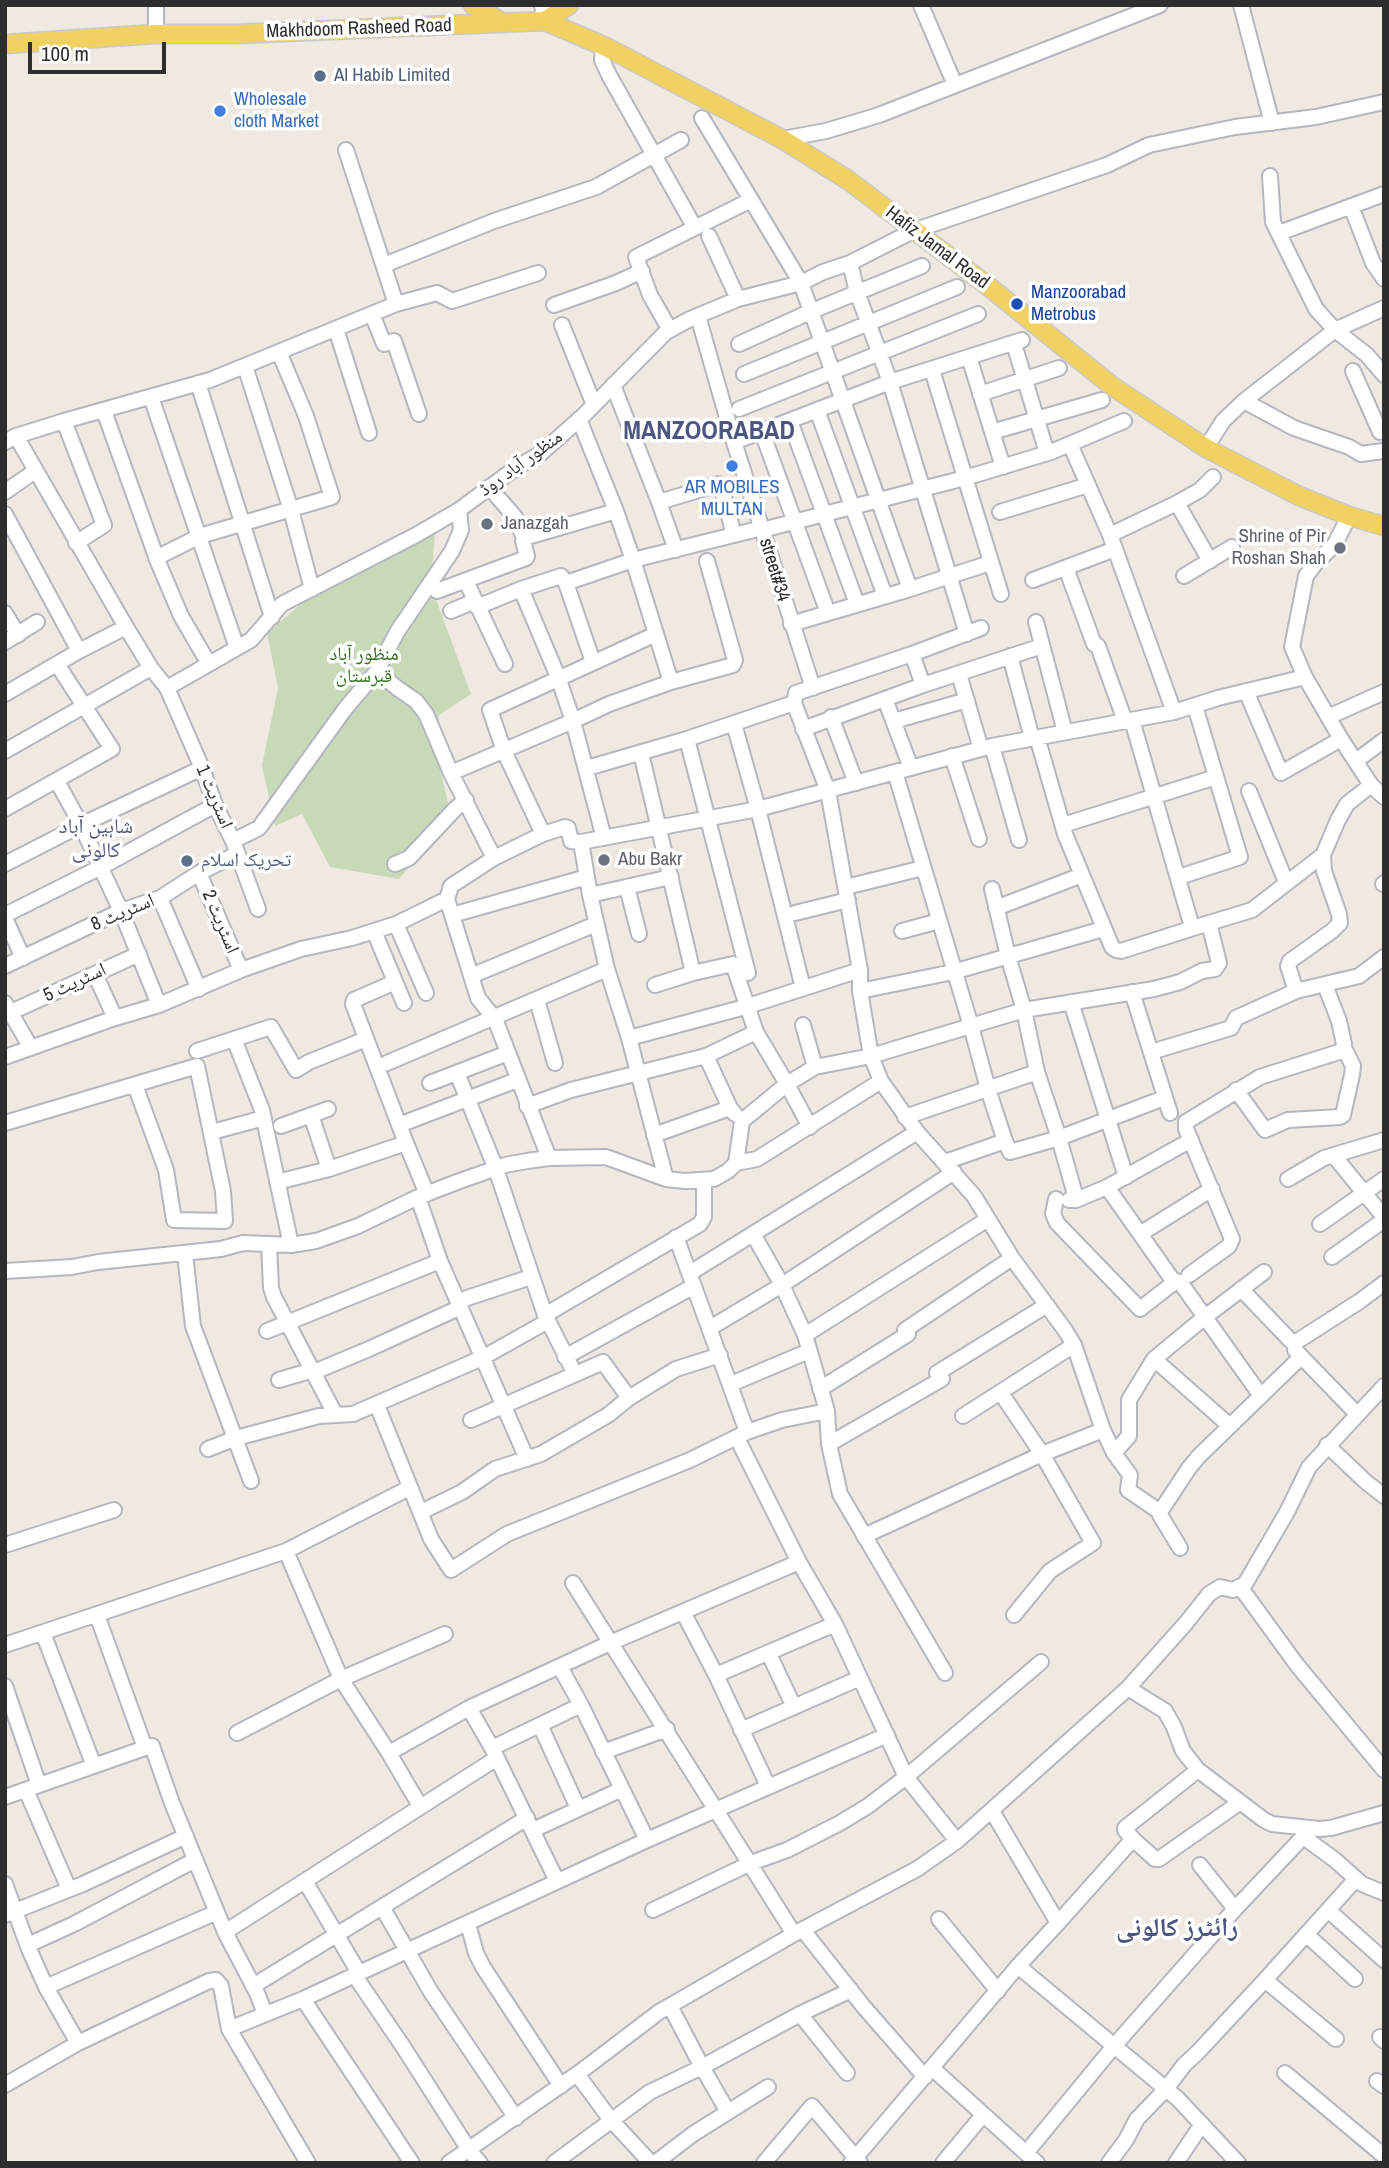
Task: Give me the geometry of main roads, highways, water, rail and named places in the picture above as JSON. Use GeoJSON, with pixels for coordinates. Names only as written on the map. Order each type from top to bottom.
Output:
{"type":"FeatureCollection","features":[{"type":"Feature","properties":{"kind":"main road"},"geometry":{"type":"LineString","coordinates":[[473,5],[503,23]]}},
{"type":"Feature","properties":{"kind":"main road"},"geometry":{"type":"LineString","coordinates":[[544,13],[569,5]]}},
{"type":"Feature","properties":{"kind":"main road","name":"Hafiz Jamal Road"},"geometry":{"type":"LineString","coordinates":[[503,23],[544,13],[782,139],[848,180],[988,286],[1112,386],[1206,448],[1287,490],[1349,516],[1384,526]]}},
{"type":"Feature","properties":{"kind":"main road","name":"Makhdoom Rasheed Road"},"geometry":{"type":"LineString","coordinates":[[5,44],[156,34],[236,34],[503,23]]}},
{"type":"Feature","properties":{"kind":"place","name":"Al Habib Limited"},"geometry":{"type":"Point","coordinates":[320,76]}},
{"type":"Feature","properties":{"kind":"place","name":"Wholesale cloth Market"},"geometry":{"type":"Point","coordinates":[220,111]}},
{"type":"Feature","properties":{"kind":"place","name":"Manzoorabad Metrobus"},"geometry":{"type":"Point","coordinates":[1017,304]}},
{"type":"Feature","properties":{"kind":"place","name":"AR MOBILES MULTAN"},"geometry":{"type":"Point","coordinates":[732,466]}},
{"type":"Feature","properties":{"kind":"place","name":"Janazgah"},"geometry":{"type":"Point","coordinates":[487,524]}},
{"type":"Feature","properties":{"kind":"place","name":"Shrine of Pir Roshan Shah"},"geometry":{"type":"Point","coordinates":[1340,548]}},
{"type":"Feature","properties":{"kind":"place","name":"Abu Bakr"},"geometry":{"type":"Point","coordinates":[604,860]}},
{"type":"Feature","properties":{"kind":"place","name":"تحریک اسلام"},"geometry":{"type":"Point","coordinates":[187,861]}},
{"type":"Feature","properties":{"kind":"district","name":"MANZOORABAD"},"geometry":{"type":"Point","coordinates":[709,432]}},
{"type":"Feature","properties":{"kind":"district","name":"شاہین آباد کالونی"},"geometry":{"type":"Point","coordinates":[96,839]}},
{"type":"Feature","properties":{"kind":"district","name":"رائٹرز کالونی"},"geometry":{"type":"Point","coordinates":[1177,1929]}},
{"type":"Feature","properties":{"kind":"park label","name":"منظور آباد قبرستان"},"geometry":{"type":"Point","coordinates":[364,666]}}]}
